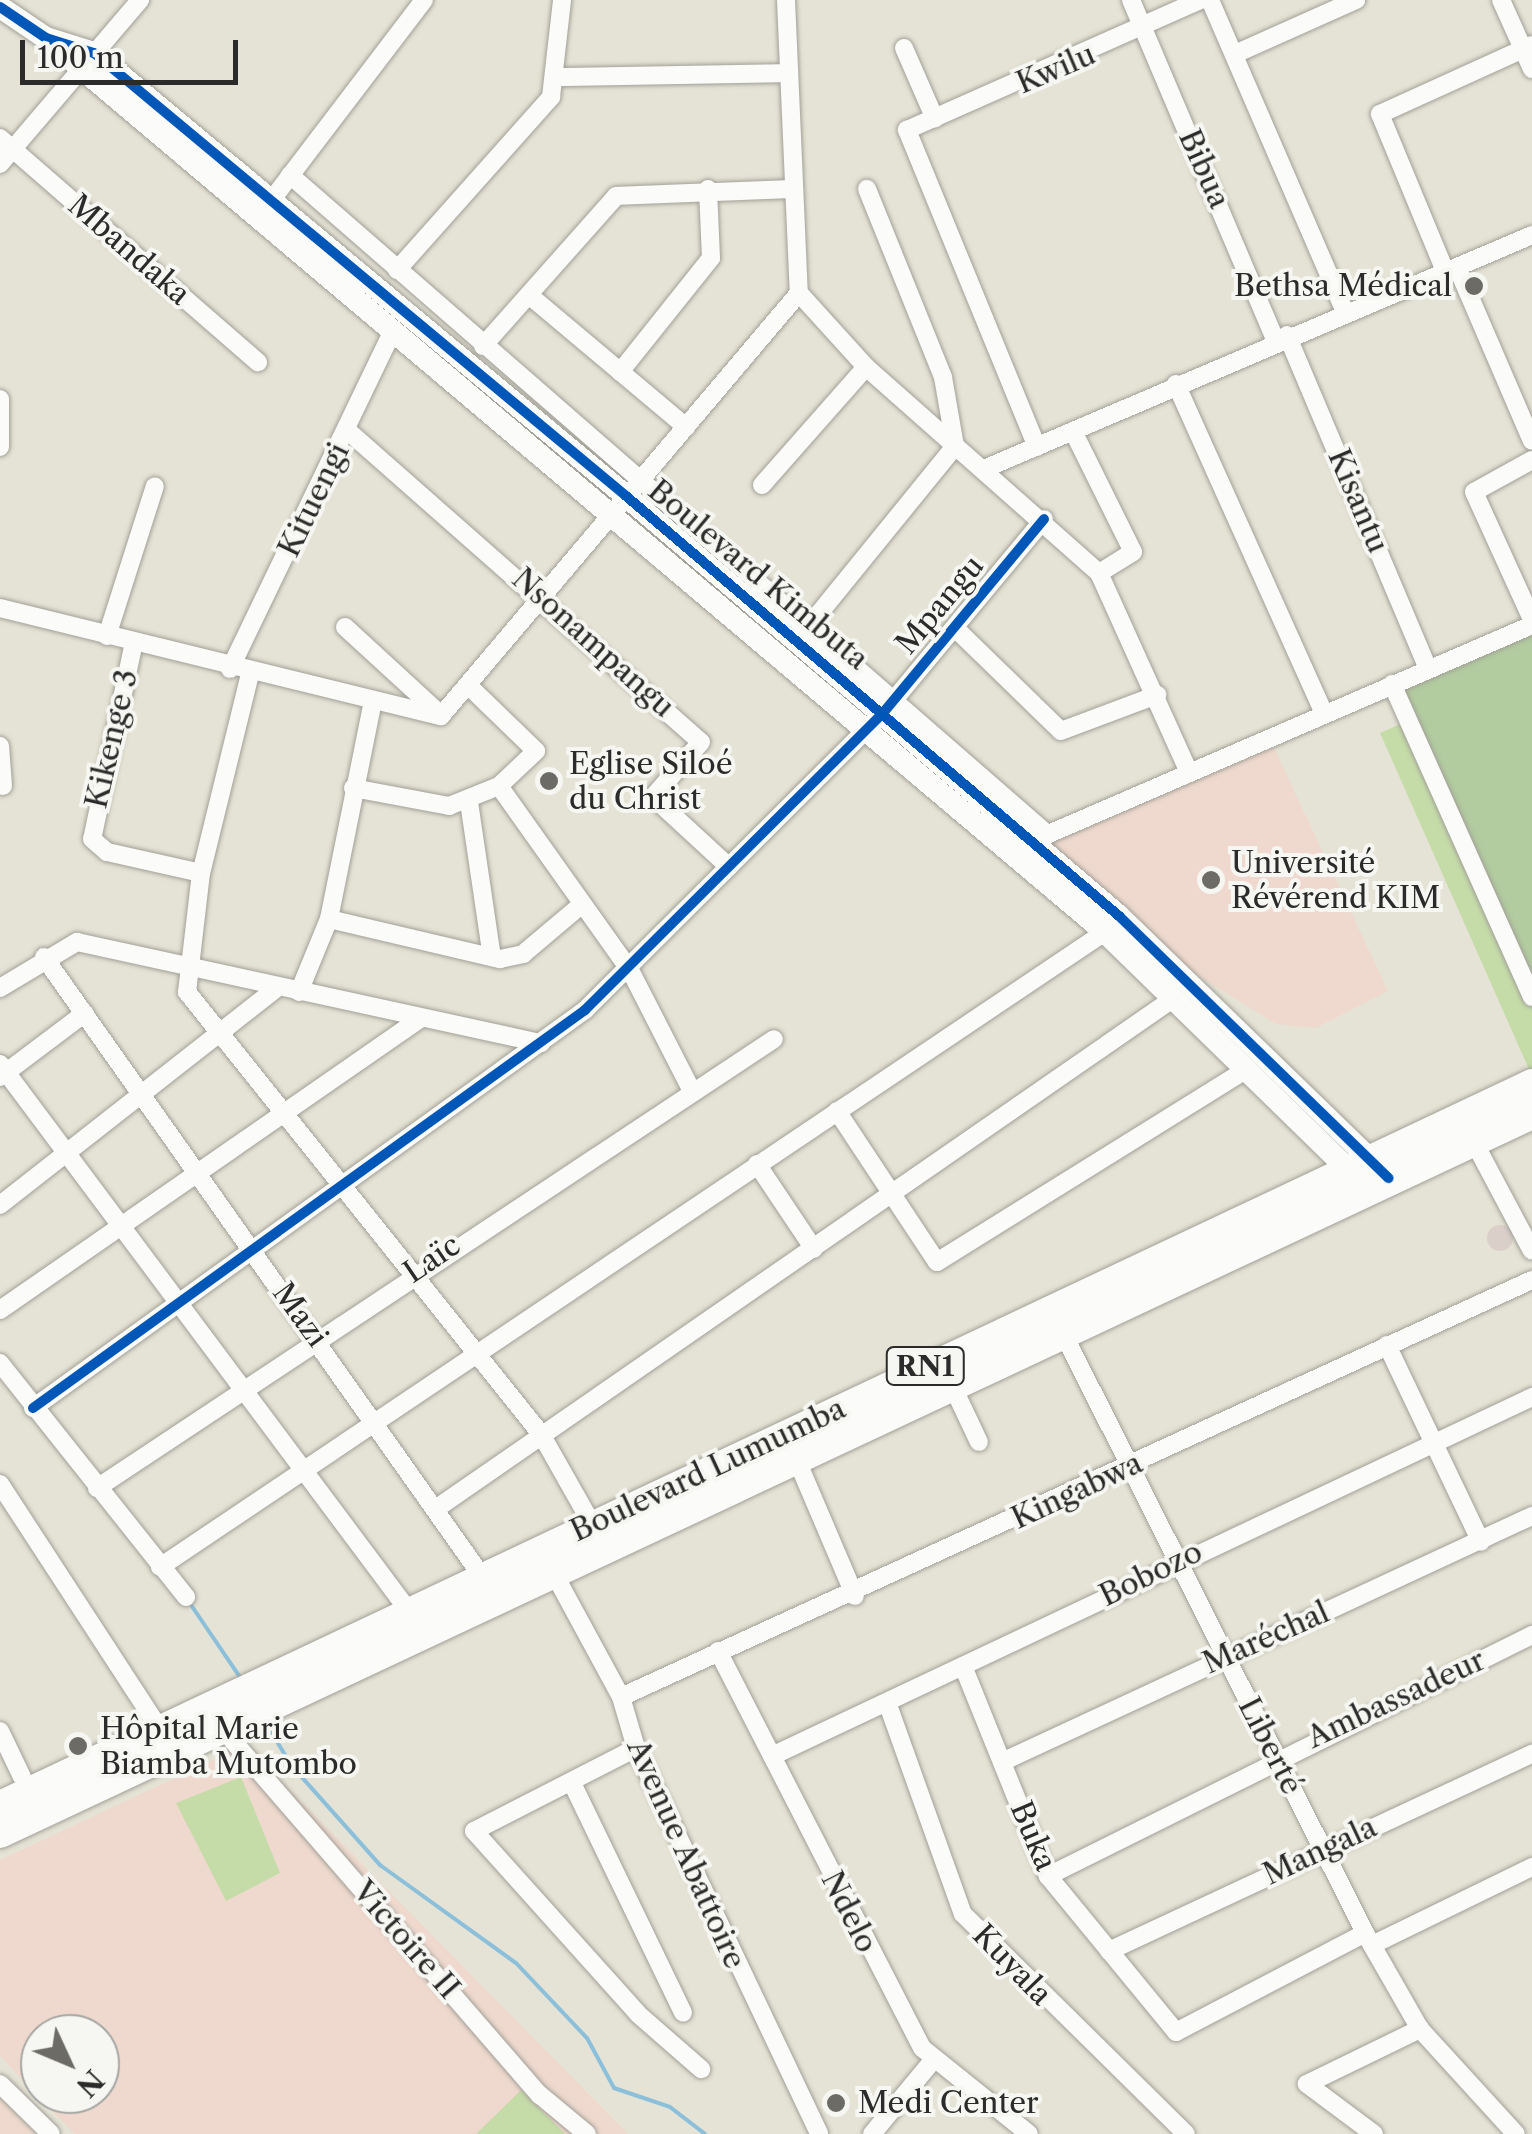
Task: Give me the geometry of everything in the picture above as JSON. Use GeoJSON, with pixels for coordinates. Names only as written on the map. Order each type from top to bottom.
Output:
{"type":"FeatureCollection","features":[{"type":"Feature","properties":{"kind":"highway","name":"Boulevard Lumumba"},"geometry":{"type":"LineString","coordinates":[[326,1666],[547,1562],[796,1458],[1063,1332],[1532,1084]]}},
{"type":"Feature","properties":{"kind":"highway","name":"Boulevard Lumumba"},"geometry":{"type":"LineString","coordinates":[[326,1666],[411,1614],[483,1578],[547,1562],[592,1524],[1368,1173],[1474,1142],[1532,1114]]}},
{"type":"Feature","properties":{"kind":"highway"},"geometry":{"type":"LineString","coordinates":[[0,1847],[326,1666]]}},
{"type":"Feature","properties":{"kind":"highway"},"geometry":{"type":"LineString","coordinates":[[11,1782],[154,1720],[257,1703]]}},
{"type":"Feature","properties":{"kind":"highway"},"geometry":{"type":"LineString","coordinates":[[0,1806],[257,1703]]}},
{"type":"Feature","properties":{"kind":"highway"},"geometry":{"type":"LineString","coordinates":[[0,1832],[257,1703]]}},
{"type":"Feature","properties":{"kind":"street"},"geometry":{"type":"LineString","coordinates":[[0,164],[6,144],[78,73],[140,0]]}},
{"type":"Feature","properties":{"kind":"street"},"geometry":{"type":"LineString","coordinates":[[266,208],[424,0]]}},
{"type":"Feature","properties":{"kind":"street"},"geometry":{"type":"LineString","coordinates":[[397,270],[560,77],[562,0]]}},
{"type":"Feature","properties":{"kind":"street"},"geometry":{"type":"LineString","coordinates":[[786,0],[789,189],[799,293],[866,367],[1044,519],[1099,573],[1187,768]]}},
{"type":"Feature","properties":{"kind":"street","name":"Bibua"},"geometry":{"type":"LineString","coordinates":[[1131,0],[1281,337]]}},
{"type":"Feature","properties":{"kind":"street","name":"Kwilu"},"geometry":{"type":"LineString","coordinates":[[1037,446],[907,130],[1143,32],[1201,0]]}},
{"type":"Feature","properties":{"kind":"street"},"geometry":{"type":"LineString","coordinates":[[1210,0],[1345,312]]}},
{"type":"Feature","properties":{"kind":"street"},"geometry":{"type":"LineString","coordinates":[[1235,54],[1356,0]]}},
{"type":"Feature","properties":{"kind":"street"},"geometry":{"type":"LineString","coordinates":[[1500,0],[1527,47],[1532,69]]}},
{"type":"Feature","properties":{"kind":"street"},"geometry":{"type":"LineString","coordinates":[[0,7],[46,38],[94,53]]}},
{"type":"Feature","properties":{"kind":"street","name":"Boulevard Kimbuta"},"geometry":{"type":"LineString","coordinates":[[46,38],[78,73],[266,208],[803,633],[880,716]]}},
{"type":"Feature","properties":{"kind":"street"},"geometry":{"type":"LineString","coordinates":[[1527,47],[1380,114],[1532,441]]}},
{"type":"Feature","properties":{"kind":"street"},"geometry":{"type":"LineString","coordinates":[[904,48],[936,118]]}},
{"type":"Feature","properties":{"kind":"street","name":"Boulevard Kimbuta"},"geometry":{"type":"LineString","coordinates":[[94,53],[266,208],[392,330],[626,496],[1033,844],[1368,1173]]}},
{"type":"Feature","properties":{"kind":"street"},"geometry":{"type":"LineString","coordinates":[[560,77],[786,73]]}},
{"type":"Feature","properties":{"kind":"street","name":"Mbandaka"},"geometry":{"type":"LineString","coordinates":[[6,144],[258,362]]}},
{"type":"Feature","properties":{"kind":"street"},"geometry":{"type":"LineString","coordinates":[[290,175],[482,346],[626,496]]}},
{"type":"Feature","properties":{"kind":"street"},"geometry":{"type":"LineString","coordinates":[[482,346],[616,196],[708,189],[789,189]]}},
{"type":"Feature","properties":{"kind":"street"},"geometry":{"type":"LineString","coordinates":[[620,372],[712,258],[708,189]]}},
{"type":"Feature","properties":{"kind":"street"},"geometry":{"type":"LineString","coordinates":[[803,633],[955,446],[943,377],[867,190]]}},
{"type":"Feature","properties":{"kind":"street"},"geometry":{"type":"LineString","coordinates":[[984,469],[1281,337],[1532,235]]}},
{"type":"Feature","properties":{"kind":"street"},"geometry":{"type":"LineString","coordinates":[[441,716],[471,688],[626,496],[799,293]]}},
{"type":"Feature","properties":{"kind":"street"},"geometry":{"type":"LineString","coordinates":[[530,296],[686,428]]}},
{"type":"Feature","properties":{"kind":"street","name":"Kituengi"},"geometry":{"type":"LineString","coordinates":[[230,669],[348,431],[392,330]]}},
{"type":"Feature","properties":{"kind":"street","name":"Kisantu"},"geometry":{"type":"LineString","coordinates":[[1281,337],[1428,668]]}},
{"type":"Feature","properties":{"kind":"street"},"geometry":{"type":"LineString","coordinates":[[762,486],[866,367]]}},
{"type":"Feature","properties":{"kind":"street"},"geometry":{"type":"LineString","coordinates":[[1176,384],[1322,712]]}},
{"type":"Feature","properties":{"kind":"street"},"geometry":{"type":"LineString","coordinates":[[0,399],[0,447]]}},
{"type":"Feature","properties":{"kind":"street","name":"Nsonampangu"},"geometry":{"type":"LineString","coordinates":[[348,431],[544,597],[701,742],[653,797],[729,867]]}},
{"type":"Feature","properties":{"kind":"street"},"geometry":{"type":"LineString","coordinates":[[1073,431],[1132,546],[1099,573]]}},
{"type":"Feature","properties":{"kind":"street"},"geometry":{"type":"LineString","coordinates":[[1033,844],[1187,768],[1532,622],[1474,492],[1532,460]]}},
{"type":"Feature","properties":{"kind":"street"},"geometry":{"type":"LineString","coordinates":[[107,636],[155,486]]}},
{"type":"Feature","properties":{"kind":"street","name":"Mpangu"},"geometry":{"type":"LineString","coordinates":[[34,1408],[541,1043],[630,970],[880,716],[1044,519]]}},
{"type":"Feature","properties":{"kind":"street"},"geometry":{"type":"LineString","coordinates":[[0,608],[250,674],[441,716]]}},
{"type":"Feature","properties":{"kind":"street"},"geometry":{"type":"LineString","coordinates":[[345,627],[441,716]]}},
{"type":"Feature","properties":{"kind":"street","name":"Mpangu"},"geometry":{"type":"LineString","coordinates":[[956,628],[1061,731],[1157,695]]}},
{"type":"Feature","properties":{"kind":"street","name":"Kikenge 3"},"geometry":{"type":"LineString","coordinates":[[134,642],[92,839],[107,852],[201,872]]}},
{"type":"Feature","properties":{"kind":"street"},"geometry":{"type":"LineString","coordinates":[[250,674],[201,872],[184,966],[187,992],[282,1117],[478,1351],[541,1434],[592,1524]]}},
{"type":"Feature","properties":{"kind":"street"},"geometry":{"type":"LineString","coordinates":[[1392,684],[1532,997]]}},
{"type":"Feature","properties":{"kind":"street"},"geometry":{"type":"LineString","coordinates":[[353,788],[470,802],[499,786],[536,751],[471,688]]}},
{"type":"Feature","properties":{"kind":"street"},"geometry":{"type":"LineString","coordinates":[[299,992],[328,919],[373,700]]}},
{"type":"Feature","properties":{"kind":"street"},"geometry":{"type":"LineString","coordinates":[[0,746],[3,786]]}},
{"type":"Feature","properties":{"kind":"street"},"geometry":{"type":"LineString","coordinates":[[499,786],[580,906],[630,970],[691,1089]]}},
{"type":"Feature","properties":{"kind":"street"},"geometry":{"type":"LineString","coordinates":[[470,802],[492,957]]}},
{"type":"Feature","properties":{"kind":"street","name":"Boulevard Kimbuta"},"geometry":{"type":"LineString","coordinates":[[1033,844],[1105,932],[1248,1069],[1368,1173]]}},
{"type":"Feature","properties":{"kind":"street"},"geometry":{"type":"LineString","coordinates":[[328,919],[492,957],[523,954],[580,906]]}},
{"type":"Feature","properties":{"kind":"street"},"geometry":{"type":"LineString","coordinates":[[160,1567],[1105,932]]}},
{"type":"Feature","properties":{"kind":"street"},"geometry":{"type":"LineString","coordinates":[[0,988],[44,957],[77,942],[541,1043]]}},
{"type":"Feature","properties":{"kind":"street","name":"Mazi"},"geometry":{"type":"LineString","coordinates":[[44,957],[146,1090],[483,1578]]}},
{"type":"Feature","properties":{"kind":"street"},"geometry":{"type":"LineString","coordinates":[[0,1205],[277,988]]}},
{"type":"Feature","properties":{"kind":"street"},"geometry":{"type":"LineString","coordinates":[[437,1508],[814,1248],[894,1198],[1174,998]]}},
{"type":"Feature","properties":{"kind":"street"},"geometry":{"type":"LineString","coordinates":[[85,1013],[2,1071],[411,1614]]}},
{"type":"Feature","properties":{"kind":"street"},"geometry":{"type":"LineString","coordinates":[[0,1310],[421,1018]]}},
{"type":"Feature","properties":{"kind":"street","name":"Laïc"},"geometry":{"type":"LineString","coordinates":[[97,1488],[240,1385],[774,1038]]}},
{"type":"Feature","properties":{"kind":"street"},"geometry":{"type":"LineString","coordinates":[[837,1111],[937,1262],[1248,1069]]}},
{"type":"Feature","properties":{"kind":"street"},"geometry":{"type":"LineString","coordinates":[[1474,1142],[1532,1251]]}},
{"type":"Feature","properties":{"kind":"street"},"geometry":{"type":"LineString","coordinates":[[757,1164],[814,1248]]}},
{"type":"Feature","properties":{"kind":"street","name":"Kingabwa"},"geometry":{"type":"LineString","coordinates":[[621,1697],[718,1651],[856,1596],[1532,1280]]}},
{"type":"Feature","properties":{"kind":"street","name":"Liberté"},"geometry":{"type":"LineString","coordinates":[[1063,1332],[1134,1464],[1225,1656],[1368,1939],[1420,2029],[1516,2134]]}},
{"type":"Feature","properties":{"kind":"street"},"geometry":{"type":"LineString","coordinates":[[1387,1345],[1481,1542]]}},
{"type":"Feature","properties":{"kind":"street"},"geometry":{"type":"LineString","coordinates":[[0,1364],[186,1597]]}},
{"type":"Feature","properties":{"kind":"street"},"geometry":{"type":"LineString","coordinates":[[952,1385],[979,1442]]}},
{"type":"Feature","properties":{"kind":"street","name":"Bobozo"},"geometry":{"type":"LineString","coordinates":[[772,1756],[888,1705],[1180,1559],[1532,1397]]}},
{"type":"Feature","properties":{"kind":"street"},"geometry":{"type":"LineString","coordinates":[[796,1458],[856,1596]]}},
{"type":"Feature","properties":{"kind":"street"},"geometry":{"type":"LineString","coordinates":[[0,1484],[154,1720]]}},
{"type":"Feature","properties":{"kind":"street","name":"Maréchal"},"geometry":{"type":"LineString","coordinates":[[1002,1762],[1532,1516]]}},
{"type":"Feature","properties":{"kind":"street","name":"Avenue Abattoire"},"geometry":{"type":"LineString","coordinates":[[547,1562],[621,1697],[636,1748],[819,2134]]}},
{"type":"Feature","properties":{"kind":"street","name":"Ambassadeur"},"geometry":{"type":"LineString","coordinates":[[1048,1876],[1275,1756],[1532,1634]]}},
{"type":"Feature","properties":{"kind":"street","name":"Ndelo"},"geometry":{"type":"LineString","coordinates":[[718,1651],[934,2059],[1029,2134]]}},
{"type":"Feature","properties":{"kind":"street","name":"Buka"},"geometry":{"type":"LineString","coordinates":[[964,1666],[1048,1876],[1176,2032],[1368,1939]]}},
{"type":"Feature","properties":{"kind":"street","name":"Victoire II"},"geometry":{"type":"LineString","coordinates":[[257,1703],[540,2095],[587,2134]]}},
{"type":"Feature","properties":{"kind":"street","name":"Kuyala"},"geometry":{"type":"LineString","coordinates":[[888,1705],[963,1914],[1179,2132]]}},
{"type":"Feature","properties":{"kind":"street"},"geometry":{"type":"LineString","coordinates":[[0,1731],[11,1782]]}},
{"type":"Feature","properties":{"kind":"street"},"geometry":{"type":"LineString","coordinates":[[636,1748],[474,1831],[646,2023],[701,2069]]}},
{"type":"Feature","properties":{"kind":"street","name":"Mangala"},"geometry":{"type":"LineString","coordinates":[[1109,1951],[1532,1754]]}},
{"type":"Feature","properties":{"kind":"street"},"geometry":{"type":"LineString","coordinates":[[572,1783],[683,2013]]}},
{"type":"Feature","properties":{"kind":"street"},"geometry":{"type":"LineString","coordinates":[[1368,1939],[1532,1867]]}},
{"type":"Feature","properties":{"kind":"street"},"geometry":{"type":"LineString","coordinates":[[1374,2134],[1307,2084],[1420,2029]]}},
{"type":"Feature","properties":{"kind":"street"},"geometry":{"type":"LineString","coordinates":[[872,2134],[934,2059]]}},
{"type":"Feature","properties":{"kind":"street"},"geometry":{"type":"LineString","coordinates":[[0,2084],[50,2134]]}},
{"type":"Feature","properties":{"kind":"shaded area","name":"Université Révérend KIM"},"geometry":{"type":"Polygon","coordinates":[[[1272,744],[1388,991],[1316,1028],[1276,1024],[1173,960],[1045,840],[1272,744]]]}},
{"type":"Feature","properties":{"kind":"shaded area"},"geometry":{"type":"Polygon","coordinates":[[[1500,1225],[1509,1229],[1513,1238],[1509,1247],[1500,1251],[1491,1247],[1487,1238],[1491,1229],[1500,1225]]]}},
{"type":"Feature","properties":{"kind":"shaded area"},"geometry":{"type":"Polygon","coordinates":[[[245,1745],[628,2134],[74,2134],[55,2114],[120,2114],[120,2014],[20,2014],[20,2077],[0,2056],[0,1860],[245,1745]]]}},
{"type":"Feature","properties":{"kind":"shaded area"},"geometry":{"type":"Polygon","coordinates":[[[0,2098],[36,2134],[0,2134],[0,2098]]]}},
{"type":"Feature","properties":{"kind":"green space"},"geometry":{"type":"Polygon","coordinates":[[[1532,618],[1532,1010],[1386,678],[1532,618]]]}},
{"type":"Feature","properties":{"kind":"green space"},"geometry":{"type":"Polygon","coordinates":[[[1532,666],[1532,1076],[1380,733],[1532,666]]]}},
{"type":"Feature","properties":{"kind":"green space"},"geometry":{"type":"Polygon","coordinates":[[[241,1777],[280,1873],[226,1901],[176,1803],[241,1777]]]}},
{"type":"Feature","properties":{"kind":"green space"},"geometry":{"type":"Polygon","coordinates":[[[521,2090],[565,2134],[476,2134],[521,2090]]]}},
{"type":"Feature","properties":{"kind":"waterway"},"geometry":{"type":"LineString","coordinates":[[189,1602],[240,1677]]}},
{"type":"Feature","properties":{"kind":"waterway"},"geometry":{"type":"LineString","coordinates":[[264,1720],[291,1765],[380,1865],[516,1963],[587,2038],[614,2088],[670,2107],[705,2134]]}},
{"type":"Feature","properties":{"kind":"cycle path"},"geometry":{"type":"LineString","coordinates":[[0,7],[46,38],[94,53],[626,496],[1119,916],[1388,1178]]}},
{"type":"Feature","properties":{"kind":"cycle path"},"geometry":{"type":"LineString","coordinates":[[33,1408],[585,1010],[883,713],[1044,519]]}},
{"type":"Feature","properties":{"kind":"place","name":"Bethsa Médical"},"geometry":{"type":"Point","coordinates":[1474,286]}},
{"type":"Feature","properties":{"kind":"place","name":"Eglise Siloé du Christ"},"geometry":{"type":"Point","coordinates":[549,781]}},
{"type":"Feature","properties":{"kind":"place","name":"Université Révérend KIM"},"geometry":{"type":"Point","coordinates":[1211,880]}},
{"type":"Feature","properties":{"kind":"place","name":"Hôpital Marie Biamba Mutombo"},"geometry":{"type":"Point","coordinates":[78,1746]}},
{"type":"Feature","properties":{"kind":"place","name":"Medi Center"},"geometry":{"type":"Point","coordinates":[836,2103]}}]}
